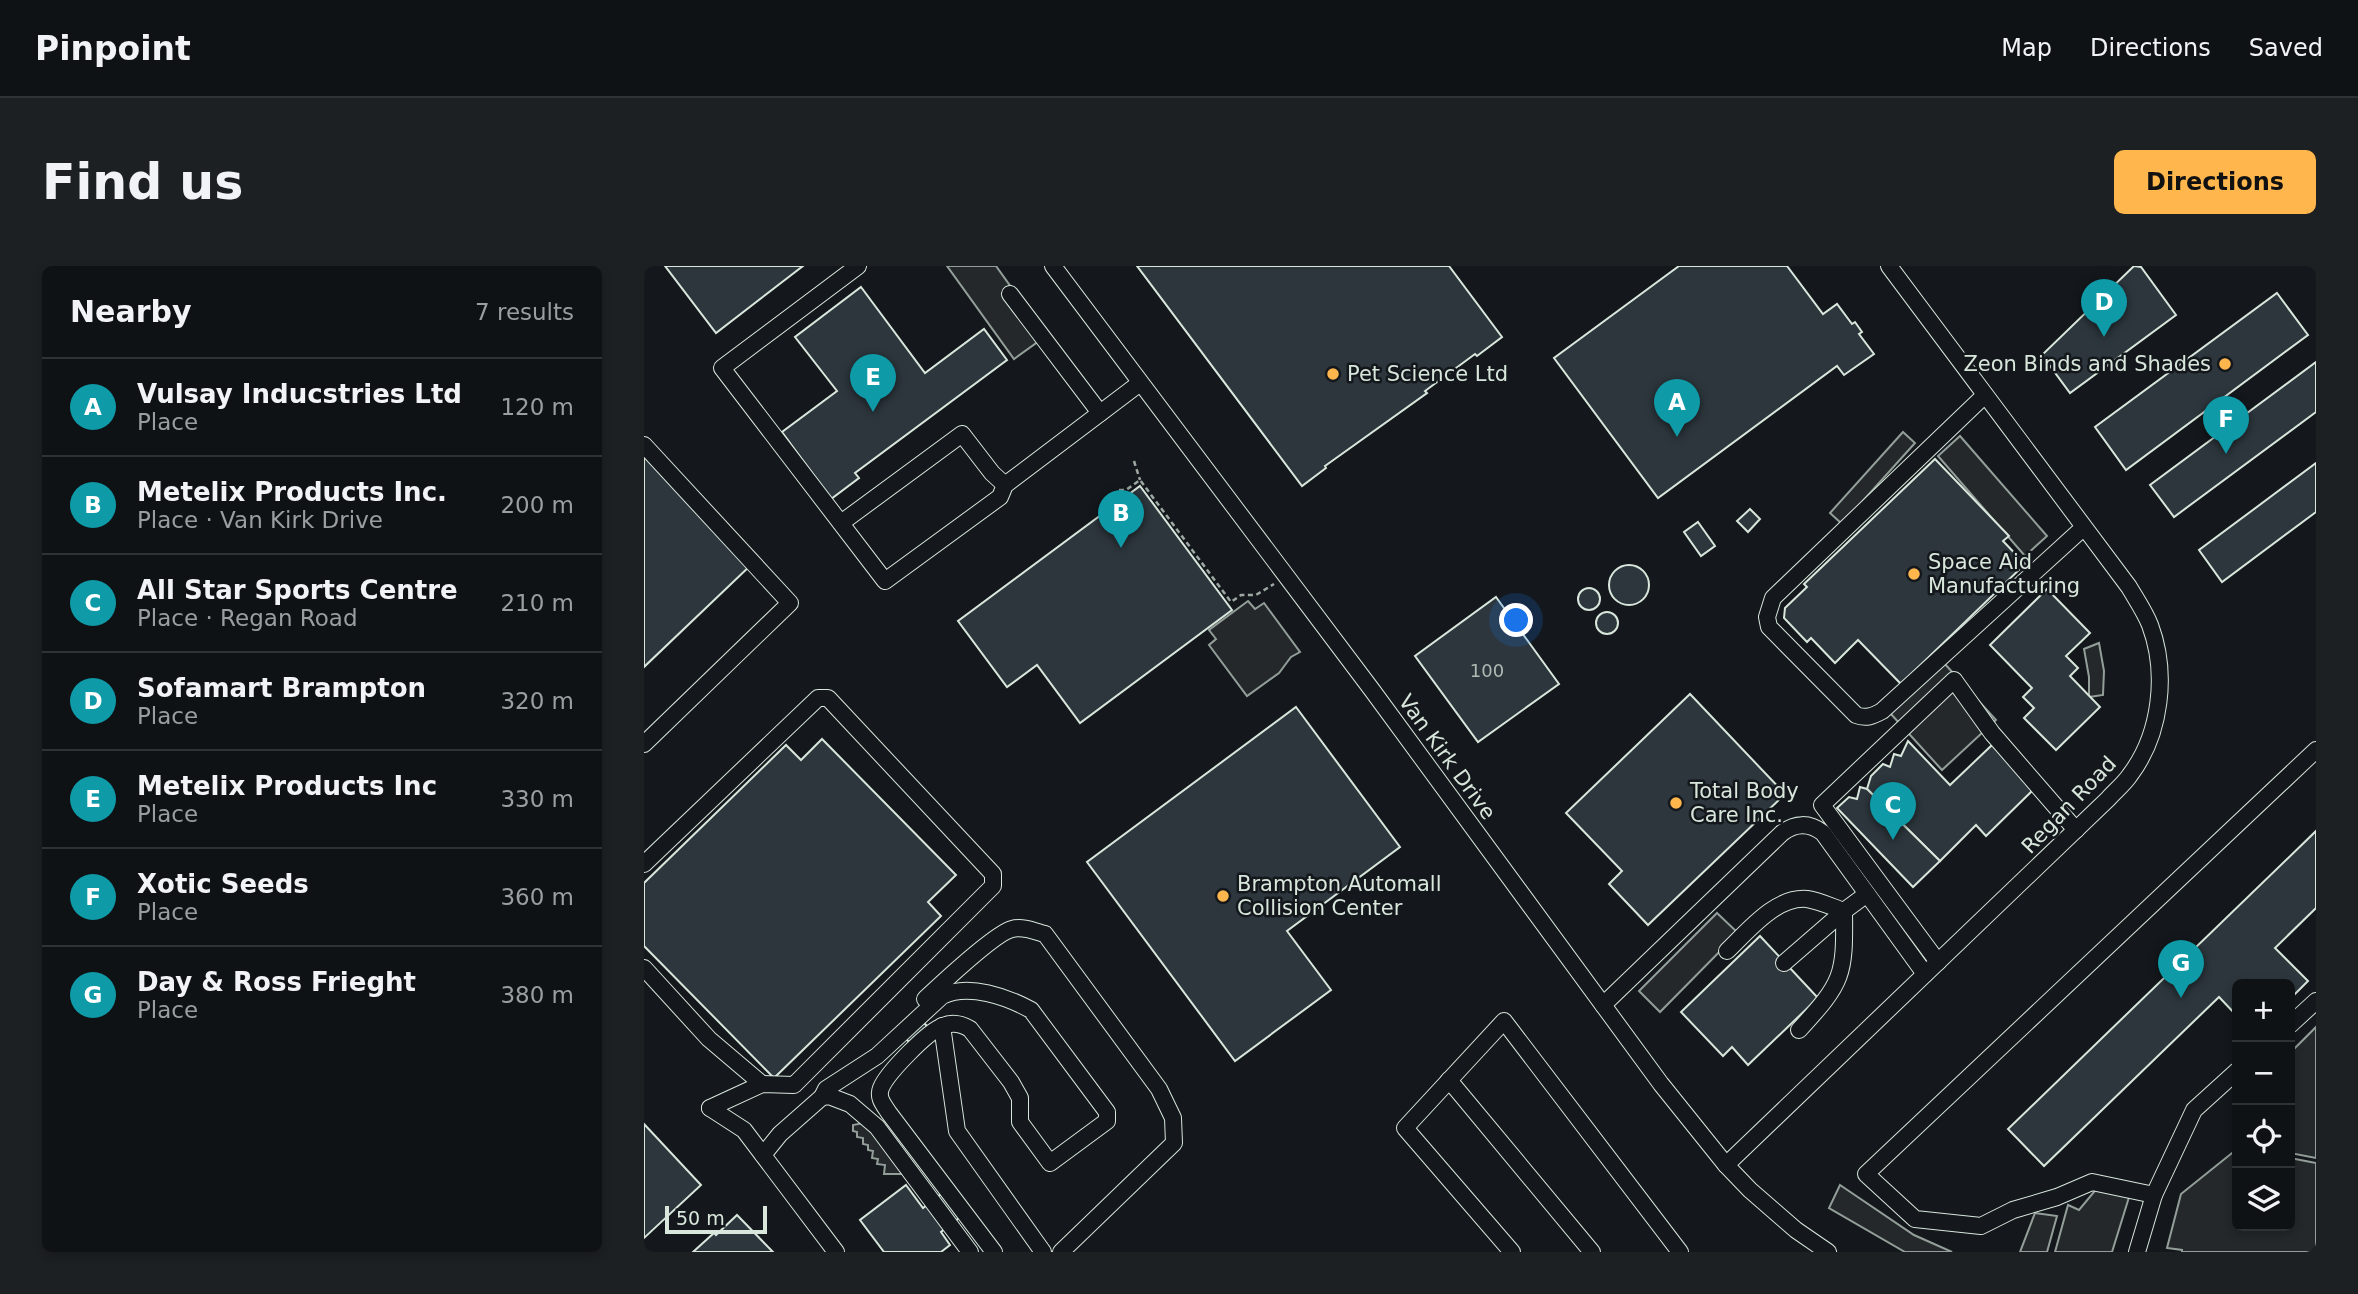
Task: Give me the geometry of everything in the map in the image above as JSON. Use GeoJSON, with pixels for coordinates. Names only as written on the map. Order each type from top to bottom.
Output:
{"type":"FeatureCollection","features":[{"type":"Feature","properties":{"kind":"street"},"geometry":{"type":"LineString","coordinates":[[859,266],[722,368],[885,581],[1000,497],[1005,485],[1140,383]]}},
{"type":"Feature","properties":{"kind":"street","name":"Van Kirk Drive"},"geometry":{"type":"LineString","coordinates":[[1053,266],[1661,1084],[1726,1165],[1816,1249]]}},
{"type":"Feature","properties":{"kind":"street","name":"Regan Road"},"geometry":{"type":"LineString","coordinates":[[1726,1165],[2130,775],[2152,729],[2160,696],[2159,663],[2150,626],[2129,587],[1889,266]]}},
{"type":"Feature","properties":{"kind":"street"},"geometry":{"type":"LineString","coordinates":[[1010,294],[1100,413]]}},
{"type":"Feature","properties":{"kind":"street"},"geometry":{"type":"LineString","coordinates":[[1985,395],[1773,598],[1769,606],[1769,627],[1856,715],[1863,718],[1873,716],[1882,711],[2083,528]]}},
{"type":"Feature","properties":{"kind":"street"},"geometry":{"type":"LineString","coordinates":[[841,523],[962,434],[992,473],[1005,485]]}},
{"type":"Feature","properties":{"kind":"street"},"geometry":{"type":"LineString","coordinates":[[644,445],[790,603],[644,744]]}},
{"type":"Feature","properties":{"kind":"street"},"geometry":{"type":"LineString","coordinates":[[1938,962],[1822,805],[1954,680],[1992,733],[2076,830]]}},
{"type":"Feature","properties":{"kind":"street"},"geometry":{"type":"LineString","coordinates":[[644,864],[818,698],[828,698],[993,874],[993,886],[794,1086],[762,1084],[710,1108],[744,1130],[836,1252]]}},
{"type":"Feature","properties":{"kind":"street"},"geometry":{"type":"LineString","coordinates":[[2154,1195],[2092,1182],[2057,1197],[2013,1210],[1981,1226],[1914,1219],[1866,1174],[2316,750]]}},
{"type":"Feature","properties":{"kind":"street"},"geometry":{"type":"LineString","coordinates":[[1603,1005],[1790,827],[1808,825],[1823,833],[1926,974]]}},
{"type":"Feature","properties":{"kind":"street"},"geometry":{"type":"LineString","coordinates":[[1784,962],[1867,894]]}},
{"type":"Feature","properties":{"kind":"street"},"geometry":{"type":"LineString","coordinates":[[1727,950],[1760,920],[1791,901],[1809,899],[1844,911]]}},
{"type":"Feature","properties":{"kind":"street"},"geometry":{"type":"LineString","coordinates":[[1799,1030],[1824,1003],[1839,980],[1844,955],[1844,911]]}},
{"type":"Feature","properties":{"kind":"street"},"geometry":{"type":"LineString","coordinates":[[859,1067],[876,1046],[952,974],[1008,929],[1022,927],[1045,934],[1159,1089],[1173,1118],[1174,1143],[1061,1252]]}},
{"type":"Feature","properties":{"kind":"street"},"geometry":{"type":"LineString","coordinates":[[644,968],[709,1039],[762,1084]]}},
{"type":"Feature","properties":{"kind":"street"},"geometry":{"type":"LineString","coordinates":[[764,1155],[780,1134],[822,1097],[826,1089],[877,1056],[948,993],[982,993],[1014,1001],[1031,1010],[1107,1112],[1107,1121],[1050,1163],[1020,1122],[1020,1098],[1011,1082],[970,1029],[956,1024],[943,1026],[933,1032],[901,1063],[880,1093],[874,1114],[877,1128]]}},
{"type":"Feature","properties":{"kind":"street"},"geometry":{"type":"LineString","coordinates":[[2295,1020],[2316,1001]]}},
{"type":"Feature","properties":{"kind":"street"},"geometry":{"type":"LineString","coordinates":[[1512,1252],[1405,1128],[1504,1021],[1680,1252]]}},
{"type":"Feature","properties":{"kind":"street"},"geometry":{"type":"LineString","coordinates":[[943,1026],[957,1131],[1042,1252]]}},
{"type":"Feature","properties":{"kind":"street"},"geometry":{"type":"LineString","coordinates":[[859,1067],[994,1252]]}},
{"type":"Feature","properties":{"kind":"street"},"geometry":{"type":"LineString","coordinates":[[2137,1252],[2154,1195],[2194,1110],[2232,1076]]}},
{"type":"Feature","properties":{"kind":"street"},"geometry":{"type":"LineString","coordinates":[[1449,1080],[1592,1252]]}},
{"type":"Feature","properties":{"kind":"street"},"geometry":{"type":"LineString","coordinates":[[822,1097],[829,1096],[850,1104],[877,1128],[970,1252]]}},
{"type":"Feature","properties":{"kind":"path"},"geometry":{"type":"LineString","coordinates":[[1134,461],[1140,480],[1231,602],[1241,596],[1256,595],[1286,576]]}},
{"type":"Feature","properties":{"kind":"path"},"geometry":{"type":"LineString","coordinates":[[1119,490],[1126,490],[1140,480]]}},
{"type":"Feature","properties":{"kind":"shaded area"},"geometry":{"type":"Polygon","coordinates":[[[947,266],[996,266],[1046,336],[1014,359],[947,266]]]}},
{"type":"Feature","properties":{"kind":"shaded area"},"geometry":{"type":"Polygon","coordinates":[[[1903,432],[1915,443],[1842,524],[1830,513],[1903,432]]]}},
{"type":"Feature","properties":{"kind":"shaded area"},"geometry":{"type":"Polygon","coordinates":[[[1960,436],[2047,536],[2025,556],[1938,456],[1960,436]]]}},
{"type":"Feature","properties":{"kind":"shaded area"},"geometry":{"type":"Polygon","coordinates":[[[1248,601],[1255,609],[1264,603],[1300,652],[1291,657],[1279,673],[1247,696],[1209,645],[1216,639],[1209,630],[1248,601]]]}},
{"type":"Feature","properties":{"kind":"shaded area"},"geometry":{"type":"Polygon","coordinates":[[[2099,643],[2104,671],[2103,695],[2089,697],[2084,649],[2099,643]]]}},
{"type":"Feature","properties":{"kind":"shaded area"},"geometry":{"type":"Polygon","coordinates":[[[1944,663],[1996,720],[1942,770],[1890,713],[1944,663]]]}},
{"type":"Feature","properties":{"kind":"shaded area"},"geometry":{"type":"Polygon","coordinates":[[[1717,913],[1738,933],[1660,1012],[1639,991],[1717,913]]]}},
{"type":"Feature","properties":{"kind":"shaded area"},"geometry":{"type":"Polygon","coordinates":[[[2316,1027],[2316,1158],[2295,1154],[2295,1048],[2316,1027]]]}},
{"type":"Feature","properties":{"kind":"shaded area"},"geometry":{"type":"Polygon","coordinates":[[[878,1120],[915,1174],[884,1174],[885,1165],[877,1164],[878,1159],[872,1158],[873,1151],[868,1150],[868,1145],[863,1144],[863,1138],[857,1137],[857,1132],[853,1131],[853,1125],[878,1120]]]}},
{"type":"Feature","properties":{"kind":"shaded area"},"geometry":{"type":"Polygon","coordinates":[[[2232,1153],[2232,1231],[2295,1231],[2295,1159],[2316,1163],[2316,1252],[2182,1252],[2167,1248],[2181,1194],[2232,1153]]]}},
{"type":"Feature","properties":{"kind":"shaded area"},"geometry":{"type":"Polygon","coordinates":[[[1840,1185],[1914,1235],[1952,1252],[1905,1252],[1829,1208],[1840,1185]]]}},
{"type":"Feature","properties":{"kind":"shaded area"},"geometry":{"type":"Polygon","coordinates":[[[2098,1187],[2130,1194],[2112,1252],[2055,1252],[2068,1205],[2079,1210],[2098,1187]]]}},
{"type":"Feature","properties":{"kind":"shaded area"},"geometry":{"type":"Polygon","coordinates":[[[2035,1213],[2057,1216],[2047,1252],[2020,1252],[2035,1213]]]}},
{"type":"Feature","properties":{"kind":"building"},"geometry":{"type":"Polygon","coordinates":[[[665,266],[803,266],[716,333],[665,266]]]}},
{"type":"Feature","properties":{"kind":"building","name":"Pet Science Ltd"},"geometry":{"type":"Polygon","coordinates":[[[1137,266],[1449,266],[1502,337],[1425,391],[1427,393],[1325,466],[1326,468],[1302,486],[1137,266]]]}},
{"type":"Feature","properties":{"kind":"building"},"geometry":{"type":"Polygon","coordinates":[[[1679,266],[1787,266],[1823,314],[1837,304],[1852,324],[1855,322],[1862,332],[1859,334],[1874,354],[1844,375],[1837,366],[1658,498],[1554,358],[1679,266]]]}},
{"type":"Feature","properties":{"kind":"building"},"geometry":{"type":"Polygon","coordinates":[[[2134,266],[2141,267],[2176,315],[2070,393],[2042,355],[2134,266]]]}},
{"type":"Feature","properties":{"kind":"building"},"geometry":{"type":"Polygon","coordinates":[[[861,287],[925,373],[984,329],[1007,360],[855,473],[859,478],[831,499],[782,432],[837,391],[795,337],[861,287]]]}},
{"type":"Feature","properties":{"kind":"building","name":"Zeon Binds and Shades"},"geometry":{"type":"Polygon","coordinates":[[[2277,293],[2308,335],[2126,470],[2095,427],[2277,293]]]}},
{"type":"Feature","properties":{"kind":"building"},"geometry":{"type":"Polygon","coordinates":[[[2316,362],[2316,412],[2174,517],[2150,485],[2316,362]]]}},
{"type":"Feature","properties":{"kind":"building"},"geometry":{"type":"Polygon","coordinates":[[[644,451],[752,564],[644,667],[644,451]]]}},
{"type":"Feature","properties":{"kind":"building","name":"Space Aid Manufacturing"},"geometry":{"type":"Polygon","coordinates":[[[1935,459],[2009,536],[2003,541],[2025,564],[1901,684],[1858,640],[1835,663],[1811,638],[1807,642],[1784,618],[1785,608],[1807,587],[1804,584],[1935,459]]]}},
{"type":"Feature","properties":{"kind":"building"},"geometry":{"type":"Polygon","coordinates":[[[2316,463],[2316,512],[2222,582],[2199,550],[2316,463]]]}},
{"type":"Feature","properties":{"kind":"building"},"geometry":{"type":"Polygon","coordinates":[[[1140,486],[1232,610],[1080,723],[1037,665],[1007,687],[958,621],[1140,486]]]}},
{"type":"Feature","properties":{"kind":"building"},"geometry":{"type":"Polygon","coordinates":[[[1750,509],[1760,519],[1748,532],[1737,521],[1750,509]]]}},
{"type":"Feature","properties":{"kind":"building"},"geometry":{"type":"Polygon","coordinates":[[[1698,522],[1715,546],[1701,556],[1684,532],[1698,522]]]}},
{"type":"Feature","properties":{"kind":"building"},"geometry":{"type":"Polygon","coordinates":[[[1629,565],[1637,566],[1643,571],[1648,577],[1648,593],[1643,599],[1637,604],[1629,605],[1621,604],[1615,599],[1610,593],[1609,585],[1610,577],[1615,571],[1621,566],[1629,565]]]}},
{"type":"Feature","properties":{"kind":"building"},"geometry":{"type":"Polygon","coordinates":[[[1589,588],[1597,591],[1600,599],[1597,607],[1589,610],[1581,607],[1578,599],[1581,591],[1589,588]]]}},
{"type":"Feature","properties":{"kind":"building"},"geometry":{"type":"Polygon","coordinates":[[[2047,589],[2090,633],[2066,656],[2078,668],[2070,676],[2100,707],[2056,750],[2024,718],[2034,708],[2023,697],[2032,688],[1990,645],[2047,589]]]}},
{"type":"Feature","properties":{"kind":"building"},"geometry":{"type":"Polygon","coordinates":[[[1496,597],[1559,684],[1478,742],[1415,656],[1496,597]]]}},
{"type":"Feature","properties":{"kind":"building"},"geometry":{"type":"Polygon","coordinates":[[[1607,612],[1615,615],[1618,623],[1615,631],[1607,634],[1599,631],[1596,623],[1599,615],[1607,612]]]}},
{"type":"Feature","properties":{"kind":"building","name":"Total Body Care Inc."},"geometry":{"type":"Polygon","coordinates":[[[1690,694],[1785,794],[1648,925],[1609,884],[1622,871],[1566,813],[1690,694]]]}},
{"type":"Feature","properties":{"kind":"building","name":"Brampton Automall Collision Center"},"geometry":{"type":"Polygon","coordinates":[[[1296,707],[1400,847],[1287,931],[1331,990],[1235,1061],[1087,862],[1296,707]]]}},
{"type":"Feature","properties":{"kind":"building"},"geometry":{"type":"Polygon","coordinates":[[[822,739],[956,875],[928,902],[941,916],[774,1078],[644,946],[644,883],[786,745],[801,760],[822,739]]]}},
{"type":"Feature","properties":{"kind":"building"},"geometry":{"type":"Polygon","coordinates":[[[1908,741],[1950,785],[1992,745],[2034,789],[1986,836],[1976,825],[1940,861],[1867,789],[1871,776],[1883,764],[1890,767],[1894,754],[1901,756],[1908,741]]]}},
{"type":"Feature","properties":{"kind":"building"},"geometry":{"type":"Polygon","coordinates":[[[1860,787],[1867,789],[1940,861],[1913,887],[1837,808],[1849,797],[1857,799],[1860,787]]]}},
{"type":"Feature","properties":{"kind":"building"},"geometry":{"type":"Polygon","coordinates":[[[2316,831],[2316,908],[2275,948],[2308,981],[2295,994],[2295,979],[2232,979],[2232,1011],[2219,997],[2044,1166],[2008,1129],[2316,831]]]}},
{"type":"Feature","properties":{"kind":"building"},"geometry":{"type":"Polygon","coordinates":[[[1760,936],[1818,998],[1748,1065],[1732,1047],[1723,1056],[1681,1012],[1760,936]]]}},
{"type":"Feature","properties":{"kind":"building"},"geometry":{"type":"Polygon","coordinates":[[[922,1021],[930,1029],[912,1045],[903,1036],[922,1021]]]}},
{"type":"Feature","properties":{"kind":"building"},"geometry":{"type":"Polygon","coordinates":[[[644,1124],[701,1185],[644,1238],[644,1124]]]}},
{"type":"Feature","properties":{"kind":"building"},"geometry":{"type":"Polygon","coordinates":[[[906,1185],[923,1208],[941,1194],[959,1218],[941,1232],[950,1245],[941,1252],[884,1252],[860,1220],[906,1185]]]}},
{"type":"Feature","properties":{"kind":"building"},"geometry":{"type":"Polygon","coordinates":[[[737,1215],[773,1252],[693,1252],[714,1233],[716,1235],[737,1215]]]}},
{"type":"Feature","properties":{"kind":"place","name":"Sofamart Brampton"},"geometry":{"type":"Point","coordinates":[2104,337]}},
{"type":"Feature","properties":{"kind":"place","name":"Zeon Binds and Shades"},"geometry":{"type":"Point","coordinates":[2225,364]}},
{"type":"Feature","properties":{"kind":"place","name":"Pet Science Ltd"},"geometry":{"type":"Point","coordinates":[1333,374]}},
{"type":"Feature","properties":{"kind":"place","name":"Metelix Products Inc"},"geometry":{"type":"Point","coordinates":[873,412]}},
{"type":"Feature","properties":{"kind":"place","name":"Vulsay Inducstries Ltd"},"geometry":{"type":"Point","coordinates":[1677,437]}},
{"type":"Feature","properties":{"kind":"place","name":"Xotic Seeds"},"geometry":{"type":"Point","coordinates":[2226,454]}},
{"type":"Feature","properties":{"kind":"place","name":"Metelix Products Inc."},"geometry":{"type":"Point","coordinates":[1121,548]}},
{"type":"Feature","properties":{"kind":"place","name":"Space Aid Manufacturing"},"geometry":{"type":"Point","coordinates":[1914,574]}},
{"type":"Feature","properties":{"kind":"place","name":"Total Body Care Inc."},"geometry":{"type":"Point","coordinates":[1676,803]}},
{"type":"Feature","properties":{"kind":"place","name":"All Star Sports Centre"},"geometry":{"type":"Point","coordinates":[1893,840]}},
{"type":"Feature","properties":{"kind":"place","name":"Brampton Automall Collision Center"},"geometry":{"type":"Point","coordinates":[1223,896]}},
{"type":"Feature","properties":{"kind":"place","name":"Day & Ross Frieght"},"geometry":{"type":"Point","coordinates":[2181,998]}}]}
